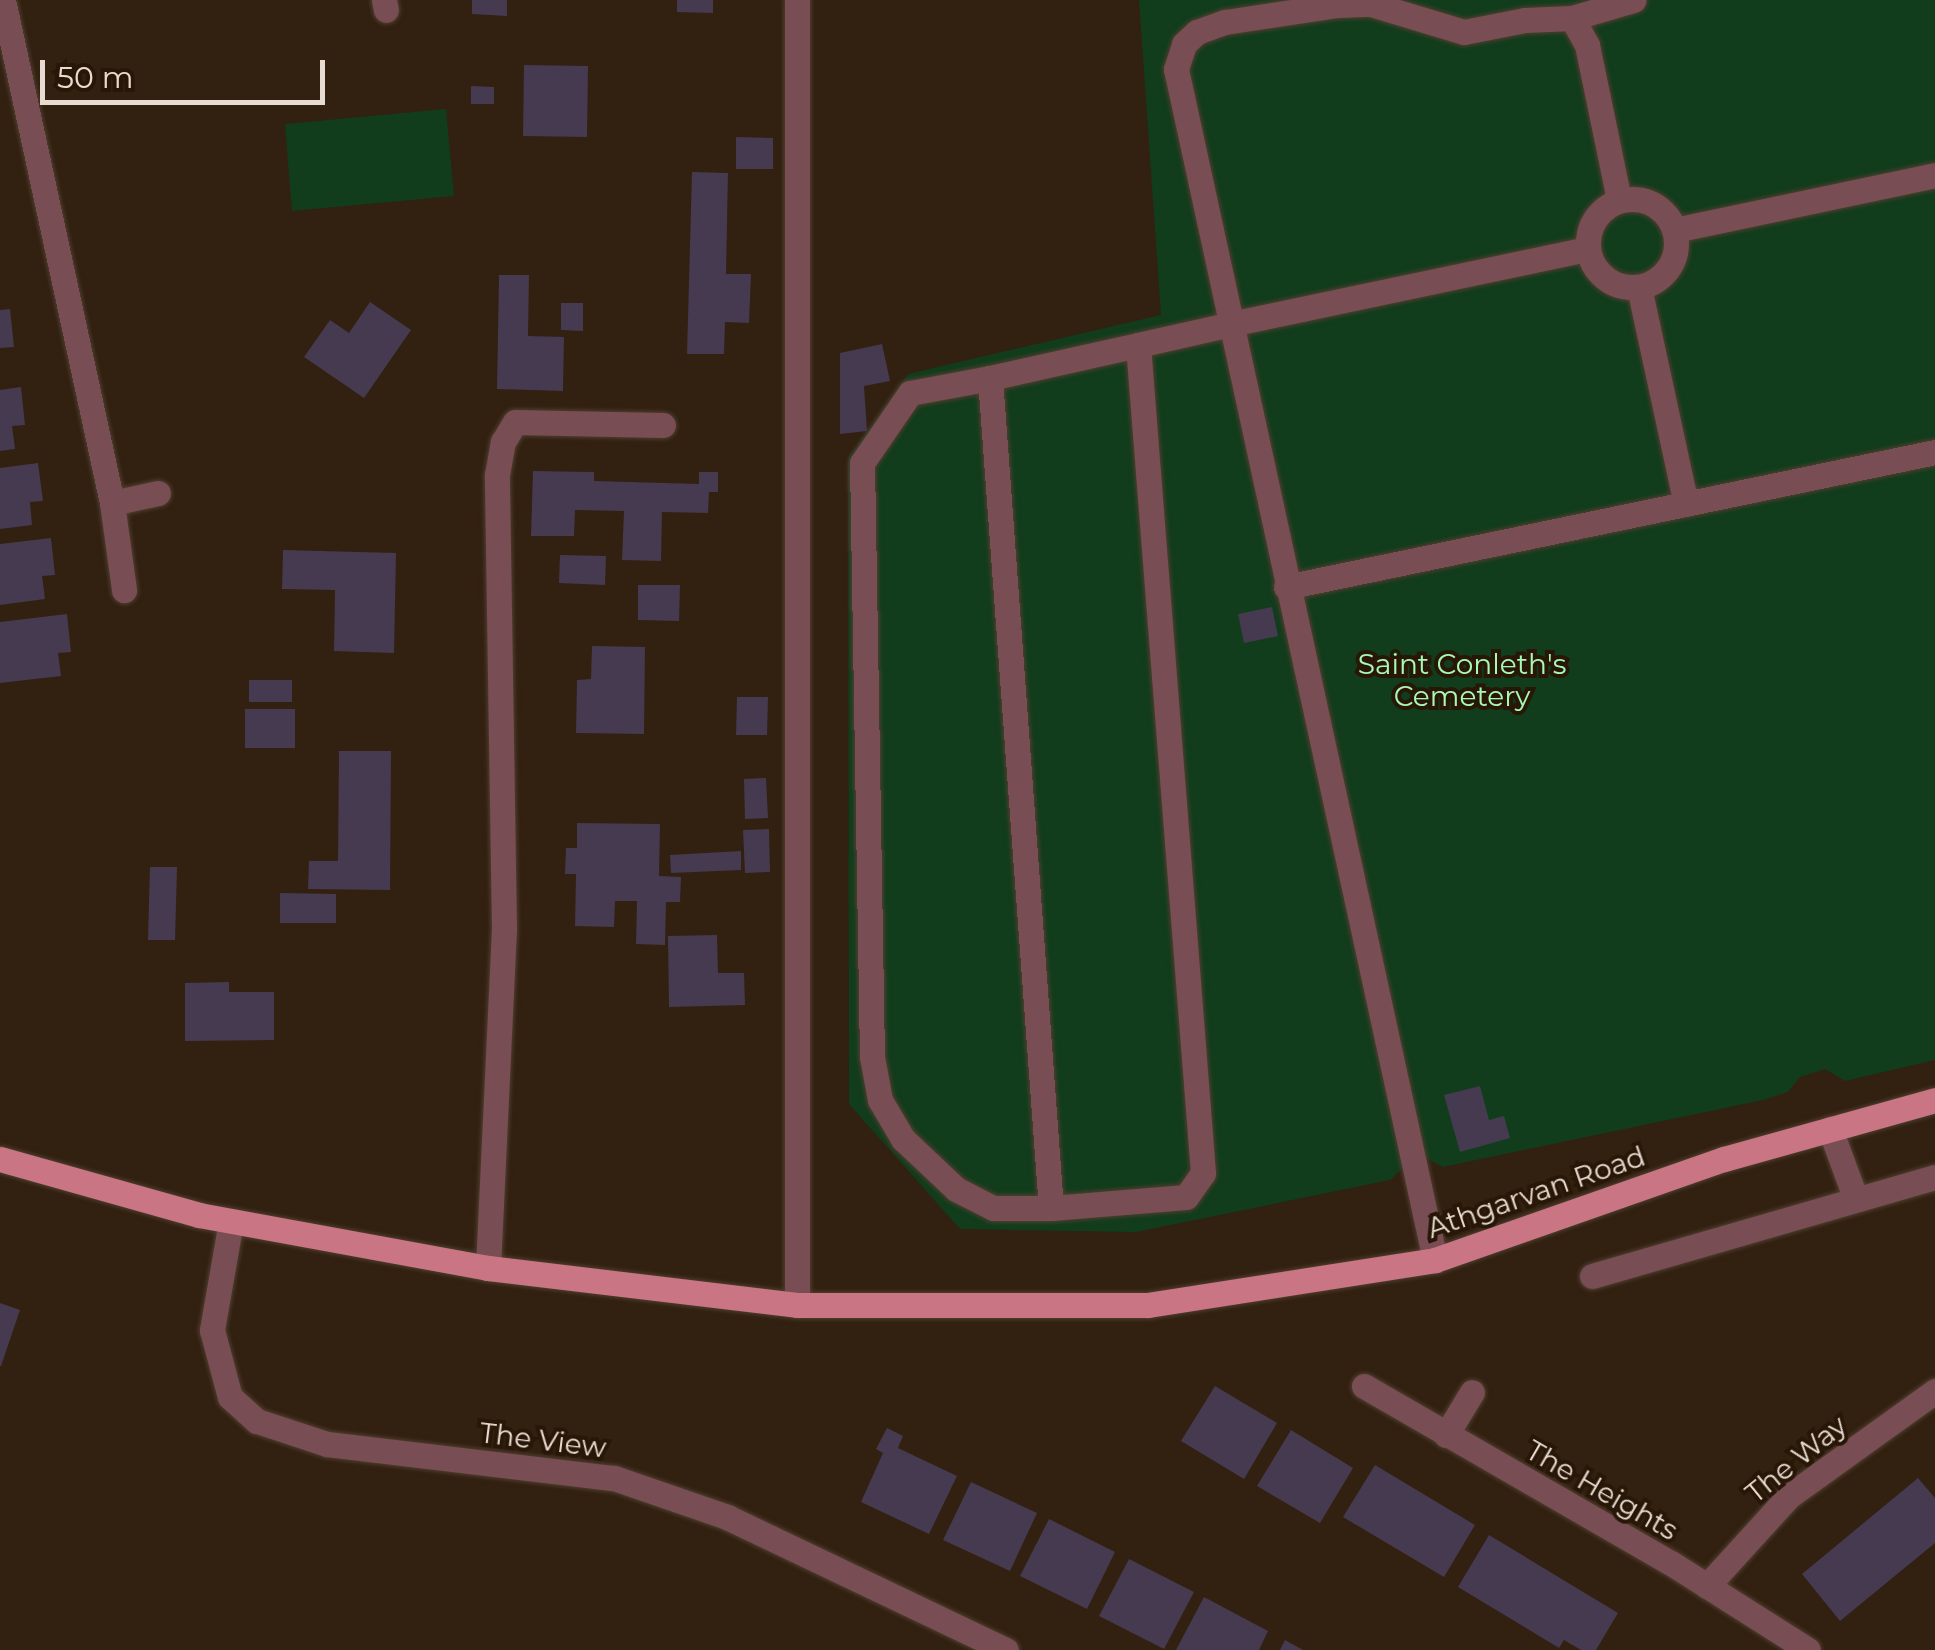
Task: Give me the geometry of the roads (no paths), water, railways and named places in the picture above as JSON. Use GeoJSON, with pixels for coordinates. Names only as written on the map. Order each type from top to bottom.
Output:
{"type":"FeatureCollection","features":[{"type":"Feature","properties":{"kind":"main road","name":"Athgarvan Road"},"geometry":{"type":"LineString","coordinates":[[0,1159],[231,1221],[488,1268],[797,1304],[1148,1305],[1435,1260],[1724,1159],[1935,1100]]}},
{"type":"Feature","properties":{"kind":"street"},"geometry":{"type":"LineString","coordinates":[[2,0],[112,502],[124,590]]}},
{"type":"Feature","properties":{"kind":"street"},"geometry":{"type":"LineString","coordinates":[[797,0],[797,1304]]}},
{"type":"Feature","properties":{"kind":"street"},"geometry":{"type":"LineString","coordinates":[[1435,1260],[1176,69],[1184,44],[1197,32],[1225,22],[1370,4],[1464,32],[1525,20],[1572,18],[1633,0]]}},
{"type":"Feature","properties":{"kind":"street"},"geometry":{"type":"LineString","coordinates":[[1572,18],[1587,45],[1620,199]]}},
{"type":"Feature","properties":{"kind":"street"},"geometry":{"type":"LineString","coordinates":[[1675,230],[1935,175]]}},
{"type":"Feature","properties":{"kind":"street"},"geometry":{"type":"LineString","coordinates":[[1620,199],[1643,199],[1663,210],[1675,230],[1675,256],[1662,276],[1639,287],[1616,285],[1596,271],[1588,250],[1589,228],[1601,210],[1620,199]]}},
{"type":"Feature","properties":{"kind":"street"},"geometry":{"type":"LineString","coordinates":[[1138,344],[1203,1173],[1186,1197],[1051,1208],[993,1208],[956,1189],[903,1139],[880,1100],[872,1057],[862,463],[910,393],[990,378],[1138,344],[1231,324],[1588,250]]}},
{"type":"Feature","properties":{"kind":"street"},"geometry":{"type":"LineString","coordinates":[[1639,287],[1686,504]]}},
{"type":"Feature","properties":{"kind":"street"},"geometry":{"type":"LineString","coordinates":[[990,378],[1051,1208]]}},
{"type":"Feature","properties":{"kind":"street"},"geometry":{"type":"LineString","coordinates":[[488,1268],[504,945],[497,475],[503,442],[514,422],[663,425]]}},
{"type":"Feature","properties":{"kind":"street"},"geometry":{"type":"LineString","coordinates":[[1286,586],[1935,452]]}},
{"type":"Feature","properties":{"kind":"street"},"geometry":{"type":"LineString","coordinates":[[112,502],[158,492]]}},
{"type":"Feature","properties":{"kind":"street"},"geometry":{"type":"LineString","coordinates":[[1830,1129],[1856,1197]]}},
{"type":"Feature","properties":{"kind":"street"},"geometry":{"type":"LineString","coordinates":[[1592,1276],[1935,1176]]}},
{"type":"Feature","properties":{"kind":"street","name":"The View"},"geometry":{"type":"LineString","coordinates":[[231,1221],[212,1330],[230,1397],[256,1421],[327,1444],[614,1478],[727,1516],[1006,1650]]}},
{"type":"Feature","properties":{"kind":"street","name":"The Heights"},"geometry":{"type":"LineString","coordinates":[[1364,1386],[1707,1586],[1808,1650]]}},
{"type":"Feature","properties":{"kind":"street","name":"The Way"},"geometry":{"type":"LineString","coordinates":[[1707,1586],[1718,1569],[1789,1496],[1935,1391]]}},
{"type":"Feature","properties":{"kind":"street"},"geometry":{"type":"LineString","coordinates":[[1446,1434],[1472,1392]]}},
{"type":"Feature","properties":{"kind":"park label","name":"Saint Conleth's Cemetery"},"geometry":{"type":"Point","coordinates":[1462,680]}}]}
